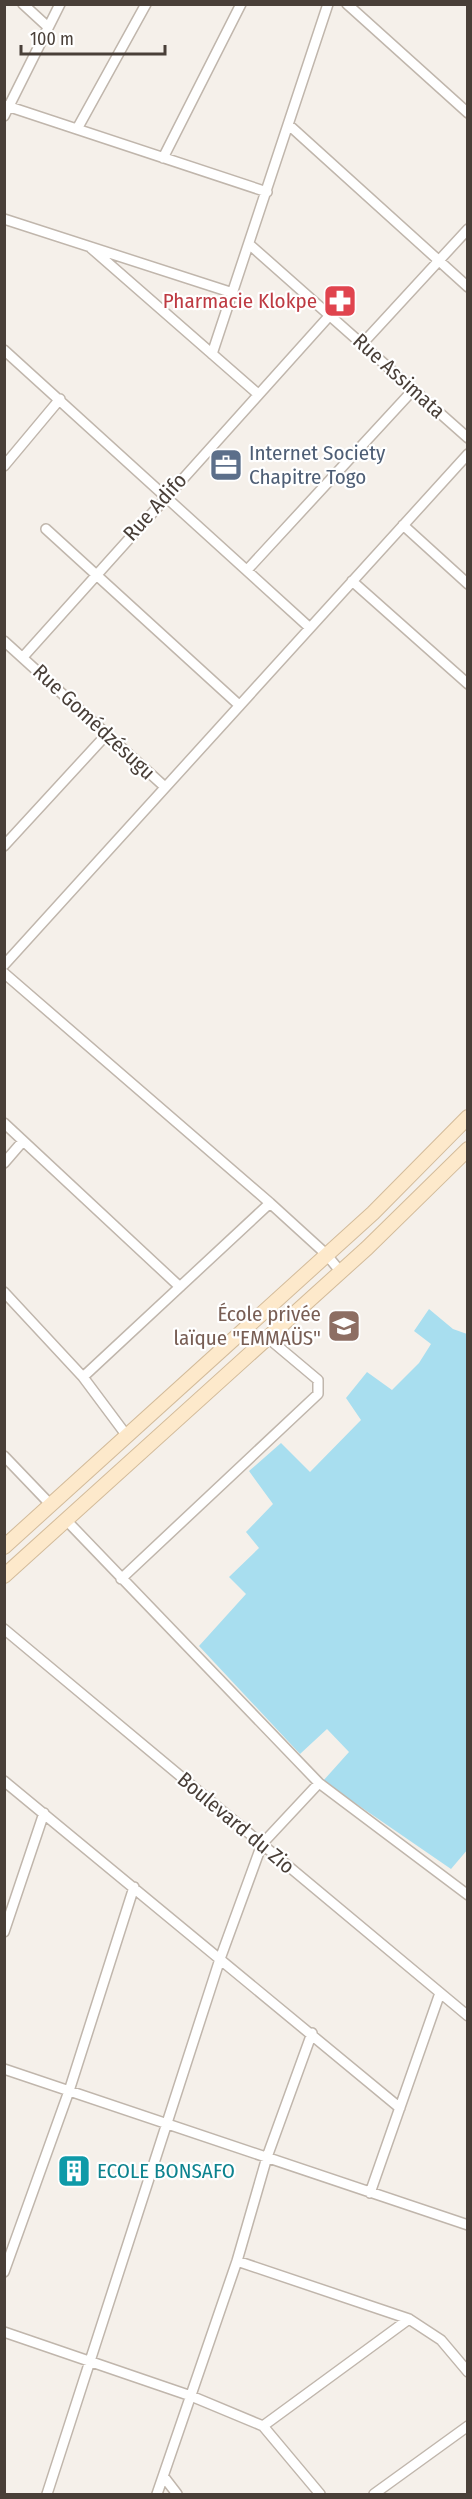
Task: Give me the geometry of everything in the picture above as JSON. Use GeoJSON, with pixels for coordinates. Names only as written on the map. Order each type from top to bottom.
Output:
{"type":"FeatureCollection","features":[{"type":"Feature","properties":{"kind":"main road"},"geometry":{"type":"LineString","coordinates":[[4,1547],[373,1213],[468,1118]]}},
{"type":"Feature","properties":{"kind":"main road"},"geometry":{"type":"LineString","coordinates":[[4,1576],[387,1230],[468,1149]]}},
{"type":"Feature","properties":{"kind":"street"},"geometry":{"type":"LineString","coordinates":[[23,4],[48,27]]}},
{"type":"Feature","properties":{"kind":"street"},"geometry":{"type":"LineString","coordinates":[[60,4],[6,109],[77,129],[267,192]]}},
{"type":"Feature","properties":{"kind":"street"},"geometry":{"type":"LineString","coordinates":[[77,129],[146,4]]}},
{"type":"Feature","properties":{"kind":"street"},"geometry":{"type":"LineString","coordinates":[[163,158],[241,4]]}},
{"type":"Feature","properties":{"kind":"street"},"geometry":{"type":"LineString","coordinates":[[212,354],[290,126],[328,4]]}},
{"type":"Feature","properties":{"kind":"street"},"geometry":{"type":"LineString","coordinates":[[347,4],[468,112]]}},
{"type":"Feature","properties":{"kind":"street"},"geometry":{"type":"LineString","coordinates":[[290,126],[468,286]]}},
{"type":"Feature","properties":{"kind":"street"},"geometry":{"type":"LineString","coordinates":[[4,219],[232,293]]}},
{"type":"Feature","properties":{"kind":"street"},"geometry":{"type":"LineString","coordinates":[[363,343],[468,229]]}},
{"type":"Feature","properties":{"kind":"street","name":"Rue Assimata"},"geometry":{"type":"LineString","coordinates":[[249,244],[331,314],[468,438]]}},
{"type":"Feature","properties":{"kind":"street"},"geometry":{"type":"LineString","coordinates":[[87,245],[258,394]]}},
{"type":"Feature","properties":{"kind":"street","name":"Rue Adifo"},"geometry":{"type":"LineString","coordinates":[[23,657],[165,496],[331,314]]}},
{"type":"Feature","properties":{"kind":"street"},"geometry":{"type":"LineString","coordinates":[[4,350],[248,569],[310,628]]}},
{"type":"Feature","properties":{"kind":"street"},"geometry":{"type":"LineString","coordinates":[[248,569],[414,389]]}},
{"type":"Feature","properties":{"kind":"street"},"geometry":{"type":"LineString","coordinates":[[4,465],[60,399]]}},
{"type":"Feature","properties":{"kind":"street"},"geometry":{"type":"LineString","coordinates":[[4,965],[468,453]]}},
{"type":"Feature","properties":{"kind":"street"},"geometry":{"type":"LineString","coordinates":[[403,525],[468,584]]}},
{"type":"Feature","properties":{"kind":"street"},"geometry":{"type":"LineString","coordinates":[[46,529],[239,705]]}},
{"type":"Feature","properties":{"kind":"street"},"geometry":{"type":"LineString","coordinates":[[352,581],[468,684]]}},
{"type":"Feature","properties":{"kind":"street"},"geometry":{"type":"LineString","coordinates":[[6,645],[23,657]]}},
{"type":"Feature","properties":{"kind":"street","name":"Rue Gomédzésugu"},"geometry":{"type":"LineString","coordinates":[[23,657],[165,787]]}},
{"type":"Feature","properties":{"kind":"street"},"geometry":{"type":"LineString","coordinates":[[4,846],[107,734]]}},
{"type":"Feature","properties":{"kind":"street"},"geometry":{"type":"LineString","coordinates":[[4,973],[270,1203],[326,1254],[340,1271]]}},
{"type":"Feature","properties":{"kind":"street"},"geometry":{"type":"LineString","coordinates":[[4,1123],[106,1215],[180,1287]]}},
{"type":"Feature","properties":{"kind":"street"},"geometry":{"type":"LineString","coordinates":[[4,1163],[23,1141]]}},
{"type":"Feature","properties":{"kind":"street"},"geometry":{"type":"LineString","coordinates":[[83,1377],[270,1203]]}},
{"type":"Feature","properties":{"kind":"street"},"geometry":{"type":"LineString","coordinates":[[4,1292],[83,1377],[127,1436]]}},
{"type":"Feature","properties":{"kind":"street"},"geometry":{"type":"LineString","coordinates":[[121,1579],[318,1394],[318,1380],[268,1338]]}},
{"type":"Feature","properties":{"kind":"street"},"geometry":{"type":"LineString","coordinates":[[4,1456],[51,1506]]}},
{"type":"Feature","properties":{"kind":"street"},"geometry":{"type":"LineString","coordinates":[[66,1521],[319,1783],[468,1895]]}},
{"type":"Feature","properties":{"kind":"street","name":"Boulevard du Zio"},"geometry":{"type":"LineString","coordinates":[[4,1629],[468,2016]]}},
{"type":"Feature","properties":{"kind":"street"},"geometry":{"type":"LineString","coordinates":[[4,1781],[400,2108]]}},
{"type":"Feature","properties":{"kind":"street"},"geometry":{"type":"LineString","coordinates":[[46,2494],[91,2362],[220,1959],[262,1845],[319,1783]]}},
{"type":"Feature","properties":{"kind":"street"},"geometry":{"type":"LineString","coordinates":[[4,1932],[44,1813]]}},
{"type":"Feature","properties":{"kind":"street"},"geometry":{"type":"LineString","coordinates":[[4,2272],[69,2091],[134,1887]]}},
{"type":"Feature","properties":{"kind":"street"},"geometry":{"type":"LineString","coordinates":[[370,2193],[440,1993]]}},
{"type":"Feature","properties":{"kind":"street"},"geometry":{"type":"LineString","coordinates":[[157,2494],[237,2261],[267,2157],[312,2033]]}},
{"type":"Feature","properties":{"kind":"street"},"geometry":{"type":"LineString","coordinates":[[4,2069],[468,2225]]}},
{"type":"Feature","properties":{"kind":"street"},"geometry":{"type":"LineString","coordinates":[[237,2261],[409,2319],[441,2340],[468,2372]]}},
{"type":"Feature","properties":{"kind":"street"},"geometry":{"type":"LineString","coordinates":[[263,2426],[409,2319]]}},
{"type":"Feature","properties":{"kind":"street"},"geometry":{"type":"LineString","coordinates":[[4,2332],[192,2396],[263,2426],[320,2494]]}},
{"type":"Feature","properties":{"kind":"street"},"geometry":{"type":"LineString","coordinates":[[374,2494],[468,2426]]}},
{"type":"Feature","properties":{"kind":"street"},"geometry":{"type":"LineString","coordinates":[[164,2477],[177,2494]]}},
{"type":"Feature","properties":{"kind":"water"},"geometry":{"type":"Polygon","coordinates":[[[429,1309],[453,1329],[467,1334],[468,1849],[451,1869],[323,1781],[349,1752],[327,1729],[300,1754],[199,1646],[246,1594],[229,1577],[259,1548],[246,1532],[273,1504],[249,1471],[281,1443],[310,1472],[361,1420],[346,1398],[367,1372],[392,1390],[419,1363],[431,1344],[414,1331],[429,1309]]]}},
{"type":"Feature","properties":{"kind":"place","name":"Pharmacie Klokpe"},"geometry":{"type":"Point","coordinates":[340,301]}},
{"type":"Feature","properties":{"kind":"place","name":"Internet Society Chapitre Togo"},"geometry":{"type":"Point","coordinates":[226,465]}},
{"type":"Feature","properties":{"kind":"place","name":"École privée laïque \"EMMAÜS\""},"geometry":{"type":"Point","coordinates":[344,1326]}},
{"type":"Feature","properties":{"kind":"place","name":"ECOLE BONSAFO"},"geometry":{"type":"Point","coordinates":[74,2171]}}]}
